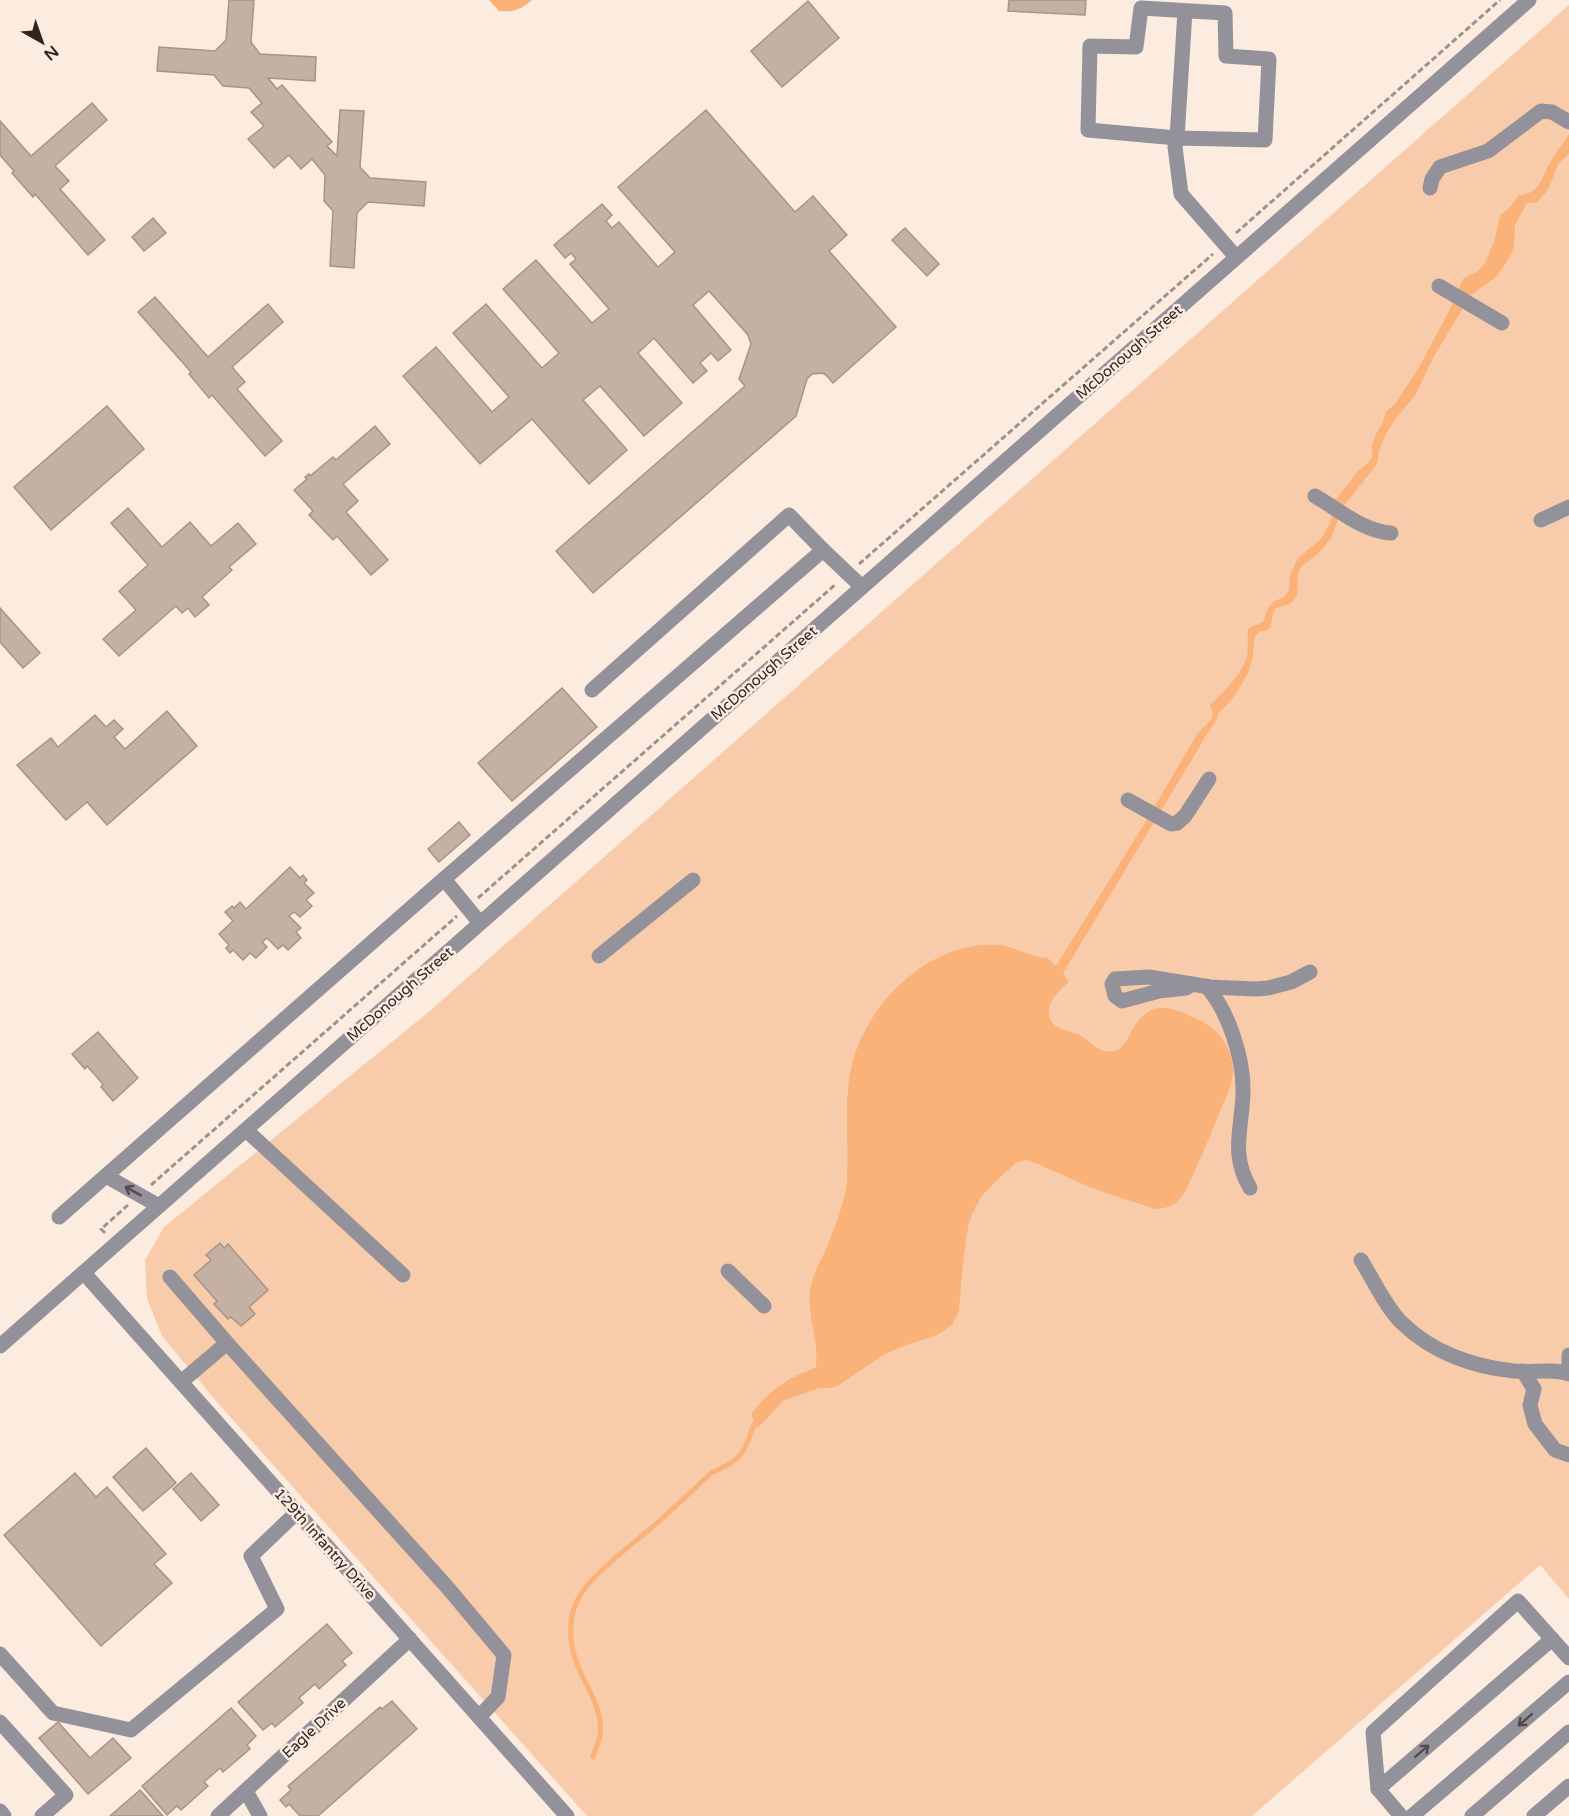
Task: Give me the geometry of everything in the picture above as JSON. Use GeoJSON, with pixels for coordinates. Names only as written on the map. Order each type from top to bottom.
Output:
{"type":"FeatureCollection","features":[{"type":"Feature","properties":{"kind":"street","name":"McDonough Street"},"geometry":{"type":"LineString","coordinates":[[0,1346],[1529,0]]}},
{"type":"Feature","properties":{"kind":"street"},"geometry":{"type":"LineString","coordinates":[[1141,8],[1226,13],[1226,56],[1269,59],[1264,140],[1177,138],[1088,130],[1090,46],[1136,47],[1141,8]]}},
{"type":"Feature","properties":{"kind":"street"},"geometry":{"type":"LineString","coordinates":[[1185,10],[1175,147],[1181,194],[1236,257]]}},
{"type":"Feature","properties":{"kind":"street"},"geometry":{"type":"LineString","coordinates":[[1430,188],[1432,179],[1440,167],[1488,151],[1536,114],[1547,111],[1566,120]]}},
{"type":"Feature","properties":{"kind":"street"},"geometry":{"type":"LineString","coordinates":[[1439,286],[1502,323]]}},
{"type":"Feature","properties":{"kind":"street"},"geometry":{"type":"LineString","coordinates":[[1322,500],[1375,531],[1391,532]]}},
{"type":"Feature","properties":{"kind":"street"},"geometry":{"type":"LineString","coordinates":[[1541,520],[1569,507]]}},
{"type":"Feature","properties":{"kind":"street"},"geometry":{"type":"LineString","coordinates":[[592,690],[789,515],[862,587]]}},
{"type":"Feature","properties":{"kind":"street"},"geometry":{"type":"LineString","coordinates":[[59,1217],[823,550]]}},
{"type":"Feature","properties":{"kind":"street"},"geometry":{"type":"LineString","coordinates":[[1134,804],[1174,824],[1181,821],[1209,779]]}},
{"type":"Feature","properties":{"kind":"street"},"geometry":{"type":"LineString","coordinates":[[444,879],[480,923]]}},
{"type":"Feature","properties":{"kind":"street"},"geometry":{"type":"LineString","coordinates":[[599,956],[693,880]]}},
{"type":"Feature","properties":{"kind":"street"},"geometry":{"type":"LineString","coordinates":[[1250,1188],[1241,1173],[1239,1160],[1238,1139],[1243,1079],[1237,1047],[1218,1001],[1199,985],[1268,988],[1291,982],[1310,972]]}},
{"type":"Feature","properties":{"kind":"street"},"geometry":{"type":"LineString","coordinates":[[246,1130],[403,1275]]}},
{"type":"Feature","properties":{"kind":"street"},"geometry":{"type":"LineString","coordinates":[[106,1176],[159,1206]]}},
{"type":"Feature","properties":{"kind":"street"},"geometry":{"type":"LineString","coordinates":[[1361,1260],[1401,1322],[1429,1344],[1451,1356],[1482,1365],[1550,1372]]}},
{"type":"Feature","properties":{"kind":"street"},"geometry":{"type":"LineString","coordinates":[[728,1271],[764,1306]]}},
{"type":"Feature","properties":{"kind":"street","name":"129th Infantry Drive"},"geometry":{"type":"LineString","coordinates":[[84,1273],[567,1816]]}},
{"type":"Feature","properties":{"kind":"street"},"geometry":{"type":"LineString","coordinates":[[170,1277],[227,1344],[448,1588],[504,1656],[498,1697],[479,1717]]}},
{"type":"Feature","properties":{"kind":"street"},"geometry":{"type":"LineString","coordinates":[[181,1382],[227,1344]]}},
{"type":"Feature","properties":{"kind":"street"},"geometry":{"type":"LineString","coordinates":[[1569,1364],[1550,1372],[1540,1381],[1534,1389],[1530,1406],[1535,1424],[1555,1450],[1569,1455]]}},
{"type":"Feature","properties":{"kind":"street"},"geometry":{"type":"LineString","coordinates":[[1523,1371],[1534,1389]]}},
{"type":"Feature","properties":{"kind":"street"},"geometry":{"type":"LineString","coordinates":[[0,1654],[53,1713],[131,1730],[277,1609],[251,1556],[297,1512]]}},
{"type":"Feature","properties":{"kind":"street"},"geometry":{"type":"LineString","coordinates":[[1401,1816],[1378,1790],[1373,1732],[1518,1601],[1569,1658]]}},
{"type":"Feature","properties":{"kind":"street","name":"Eagle Drive"},"geometry":{"type":"LineString","coordinates":[[218,1816],[410,1639]]}},
{"type":"Feature","properties":{"kind":"street"},"geometry":{"type":"LineString","coordinates":[[1378,1790],[1552,1639]]}},
{"type":"Feature","properties":{"kind":"street"},"geometry":{"type":"LineString","coordinates":[[1412,1816],[1569,1682]]}},
{"type":"Feature","properties":{"kind":"street"},"geometry":{"type":"LineString","coordinates":[[0,1722],[66,1795],[42,1816]]}},
{"type":"Feature","properties":{"kind":"street"},"geometry":{"type":"LineString","coordinates":[[1472,1816],[1569,1732]]}},
{"type":"Feature","properties":{"kind":"street"},"geometry":{"type":"LineString","coordinates":[[1534,1816],[1569,1786]]}},
{"type":"Feature","properties":{"kind":"street"},"geometry":{"type":"LineString","coordinates":[[246,1791],[260,1816]]}},
{"type":"Feature","properties":{"kind":"street"},"geometry":{"type":"LineString","coordinates":[[0,1811],[4,1816]]}},
{"type":"Feature","properties":{"kind":"path"},"geometry":{"type":"LineString","coordinates":[[114,1246],[101,1229],[1500,0]]}},
{"type":"Feature","properties":{"kind":"shaded area"},"geometry":{"type":"Polygon","coordinates":[[[489,0],[532,0],[517,10],[499,11],[489,0]]]}},
{"type":"Feature","properties":{"kind":"shaded area"},"geometry":{"type":"Polygon","coordinates":[[[1569,5],[1569,1599],[1540,1565],[1252,1816],[587,1816],[216,1401],[162,1336],[147,1299],[145,1260],[164,1227],[425,1015],[1569,5]]]}},
{"type":"Feature","properties":{"kind":"shaded area"},"geometry":{"type":"Polygon","coordinates":[[[1569,134],[1569,154],[1558,164],[1549,188],[1538,202],[1527,203],[1515,225],[1514,249],[1504,266],[1496,277],[1471,295],[1433,358],[1415,396],[1395,419],[1386,434],[1379,451],[1377,464],[1343,507],[1331,538],[1319,553],[1303,565],[1298,573],[1297,596],[1290,604],[1276,608],[1271,626],[1255,636],[1252,660],[1244,680],[1234,696],[1219,712],[1063,973],[1069,982],[1051,1003],[1049,1015],[1057,1027],[1079,1035],[1103,1051],[1114,1051],[1120,1048],[1142,1016],[1158,1008],[1186,1014],[1208,1025],[1220,1036],[1233,1065],[1231,1084],[1185,1192],[1173,1205],[1155,1209],[1094,1189],[1027,1160],[1017,1162],[981,1197],[972,1214],[963,1262],[959,1311],[952,1325],[937,1335],[882,1356],[839,1385],[819,1388],[783,1401],[757,1429],[751,1414],[761,1402],[784,1382],[816,1367],[810,1290],[845,1193],[847,1100],[850,1074],[857,1049],[868,1025],[883,1003],[902,982],[947,953],[973,946],[999,945],[1042,958],[1047,957],[1056,966],[1197,734],[1210,721],[1213,714],[1210,705],[1237,676],[1245,662],[1249,628],[1263,622],[1273,602],[1284,597],[1289,590],[1290,575],[1298,558],[1321,539],[1330,523],[1337,498],[1372,457],[1372,446],[1386,412],[1395,404],[1418,369],[1463,279],[1478,271],[1485,263],[1495,239],[1500,215],[1519,195],[1536,188],[1569,134]]]}},
{"type":"Feature","properties":{"kind":"building"},"geometry":{"type":"Polygon","coordinates":[[[229,0],[254,0],[251,42],[260,54],[316,57],[315,81],[268,78],[277,89],[282,85],[332,142],[327,146],[337,156],[340,110],[364,111],[360,167],[370,178],[426,182],[424,206],[368,202],[357,213],[354,268],[330,266],[333,211],[324,201],[325,175],[312,159],[301,169],[289,155],[274,168],[248,139],[264,126],[251,112],[262,103],[249,88],[223,86],[214,75],[157,71],[159,47],[215,51],[226,40],[229,0]]]}},
{"type":"Feature","properties":{"kind":"building"},"geometry":{"type":"Polygon","coordinates":[[[1009,0],[1086,0],[1085,15],[1008,11],[1009,0]]]}},
{"type":"Feature","properties":{"kind":"building"},"geometry":{"type":"Polygon","coordinates":[[[808,1],[839,38],[782,87],[751,51],[808,1]]]}},
{"type":"Feature","properties":{"kind":"building"},"geometry":{"type":"Polygon","coordinates":[[[92,103],[107,120],[55,166],[69,181],[60,189],[105,240],[88,255],[35,194],[33,197],[0,155],[0,121],[31,156],[92,103]]]}},
{"type":"Feature","properties":{"kind":"building"},"geometry":{"type":"Polygon","coordinates":[[[706,110],[795,212],[813,196],[847,235],[829,251],[896,327],[833,383],[822,373],[812,374],[807,379],[796,416],[593,593],[556,551],[745,386],[739,379],[751,344],[748,335],[709,291],[693,305],[731,350],[718,361],[711,353],[700,363],[707,371],[693,383],[654,338],[638,353],[682,403],[644,436],[600,386],[583,400],[627,450],[589,484],[532,419],[480,464],[403,376],[436,347],[492,412],[509,397],[453,333],[486,304],[542,368],[559,353],[503,289],[536,260],[592,323],[609,309],[570,264],[576,259],[571,253],[565,258],[554,245],[602,204],[612,215],[606,221],[612,228],[619,222],[658,267],[675,252],[618,187],[706,110]]]}},
{"type":"Feature","properties":{"kind":"building"},"geometry":{"type":"Polygon","coordinates":[[[153,218],[166,233],[144,251],[132,237],[153,218]]]}},
{"type":"Feature","properties":{"kind":"building"},"geometry":{"type":"Polygon","coordinates":[[[905,228],[939,264],[927,276],[892,240],[905,228]]]}},
{"type":"Feature","properties":{"kind":"building"},"geometry":{"type":"Polygon","coordinates":[[[155,297],[208,357],[268,304],[283,322],[232,367],[245,382],[237,389],[282,441],[265,456],[212,395],[209,398],[189,374],[191,372],[138,312],[155,297]]]}},
{"type":"Feature","properties":{"kind":"building"},"geometry":{"type":"Polygon","coordinates":[[[107,406],[144,449],[51,530],[14,487],[107,406]]]}},
{"type":"Feature","properties":{"kind":"building"},"geometry":{"type":"Polygon","coordinates":[[[375,426],[390,444],[343,484],[358,501],[346,512],[388,560],[371,575],[337,536],[333,540],[309,515],[313,511],[294,490],[307,479],[305,477],[309,474],[310,476],[333,457],[336,460],[375,426]]]}},
{"type":"Feature","properties":{"kind":"building"},"geometry":{"type":"Polygon","coordinates":[[[128,508],[162,547],[190,522],[211,546],[238,523],[256,544],[229,567],[232,570],[202,597],[209,605],[195,617],[188,608],[182,613],[176,606],[119,656],[103,639],[136,610],[119,591],[148,565],[111,523],[128,508]]]}},
{"type":"Feature","properties":{"kind":"building"},"geometry":{"type":"Polygon","coordinates":[[[0,608],[40,653],[23,668],[0,642],[0,608]]]}},
{"type":"Feature","properties":{"kind":"building"},"geometry":{"type":"Polygon","coordinates":[[[562,688],[597,727],[512,801],[478,763],[562,688]]]}},
{"type":"Feature","properties":{"kind":"building"},"geometry":{"type":"Polygon","coordinates":[[[167,711],[197,746],[107,825],[87,802],[66,820],[17,765],[51,738],[58,747],[95,715],[106,727],[114,720],[123,729],[114,737],[125,749],[167,711]]]}},
{"type":"Feature","properties":{"kind":"building"},"geometry":{"type":"Polygon","coordinates":[[[459,822],[470,835],[439,862],[428,849],[459,822]]]}},
{"type":"Feature","properties":{"kind":"building"},"geometry":{"type":"Polygon","coordinates":[[[290,867],[300,878],[303,875],[307,880],[304,883],[314,893],[306,900],[312,906],[300,917],[294,912],[289,916],[301,928],[296,932],[301,938],[288,950],[283,945],[278,949],[267,938],[262,942],[267,947],[256,958],[250,953],[243,960],[233,950],[230,953],[226,948],[229,945],[219,934],[233,921],[225,912],[240,902],[246,909],[290,867]]]}},
{"type":"Feature","properties":{"kind":"building"},"geometry":{"type":"Polygon","coordinates":[[[98,1032],[138,1078],[113,1101],[101,1087],[103,1084],[87,1066],[85,1069],[72,1054],[98,1032]]]}},
{"type":"Feature","properties":{"kind":"building"},"geometry":{"type":"Polygon","coordinates":[[[220,1243],[224,1248],[228,1244],[268,1290],[249,1307],[255,1314],[241,1326],[231,1317],[228,1319],[214,1304],[217,1301],[194,1275],[211,1260],[206,1255],[220,1243]]]}},
{"type":"Feature","properties":{"kind":"building"},"geometry":{"type":"Polygon","coordinates":[[[146,1448],[176,1483],[143,1511],[113,1477],[146,1448]]]}},
{"type":"Feature","properties":{"kind":"building"},"geometry":{"type":"Polygon","coordinates":[[[75,1473],[96,1497],[107,1487],[166,1554],[154,1564],[172,1583],[101,1646],[4,1535],[75,1473]]]}},
{"type":"Feature","properties":{"kind":"building"},"geometry":{"type":"Polygon","coordinates":[[[191,1473],[219,1505],[201,1521],[173,1489],[191,1473]]]}},
{"type":"Feature","properties":{"kind":"building"},"geometry":{"type":"Polygon","coordinates":[[[327,1624],[352,1653],[342,1661],[346,1665],[319,1689],[315,1684],[299,1698],[303,1703],[275,1727],[272,1723],[263,1730],[238,1702],[327,1624]]]}},
{"type":"Feature","properties":{"kind":"building"},"geometry":{"type":"Polygon","coordinates":[[[392,1701],[417,1729],[318,1816],[300,1816],[289,1804],[286,1807],[280,1800],[291,1790],[288,1786],[380,1707],[382,1709],[392,1701]]]}},
{"type":"Feature","properties":{"kind":"building"},"geometry":{"type":"Polygon","coordinates":[[[231,1708],[256,1736],[247,1745],[250,1749],[223,1772],[220,1768],[204,1782],[208,1786],[181,1810],[177,1806],[167,1815],[142,1786],[231,1708]]]}},
{"type":"Feature","properties":{"kind":"building"},"geometry":{"type":"Polygon","coordinates":[[[58,1722],[90,1758],[113,1738],[131,1758],[88,1794],[39,1738],[58,1722]]]}},
{"type":"Feature","properties":{"kind":"building"},"geometry":{"type":"Polygon","coordinates":[[[140,1790],[163,1816],[110,1816],[140,1790]]]}},
{"type":"Feature","properties":{"kind":"waterway"},"geometry":{"type":"LineString","coordinates":[[593,1757],[600,1735],[599,1715],[579,1670],[571,1638],[572,1614],[578,1599],[600,1572],[711,1473],[737,1459],[759,1418]]}}]}
